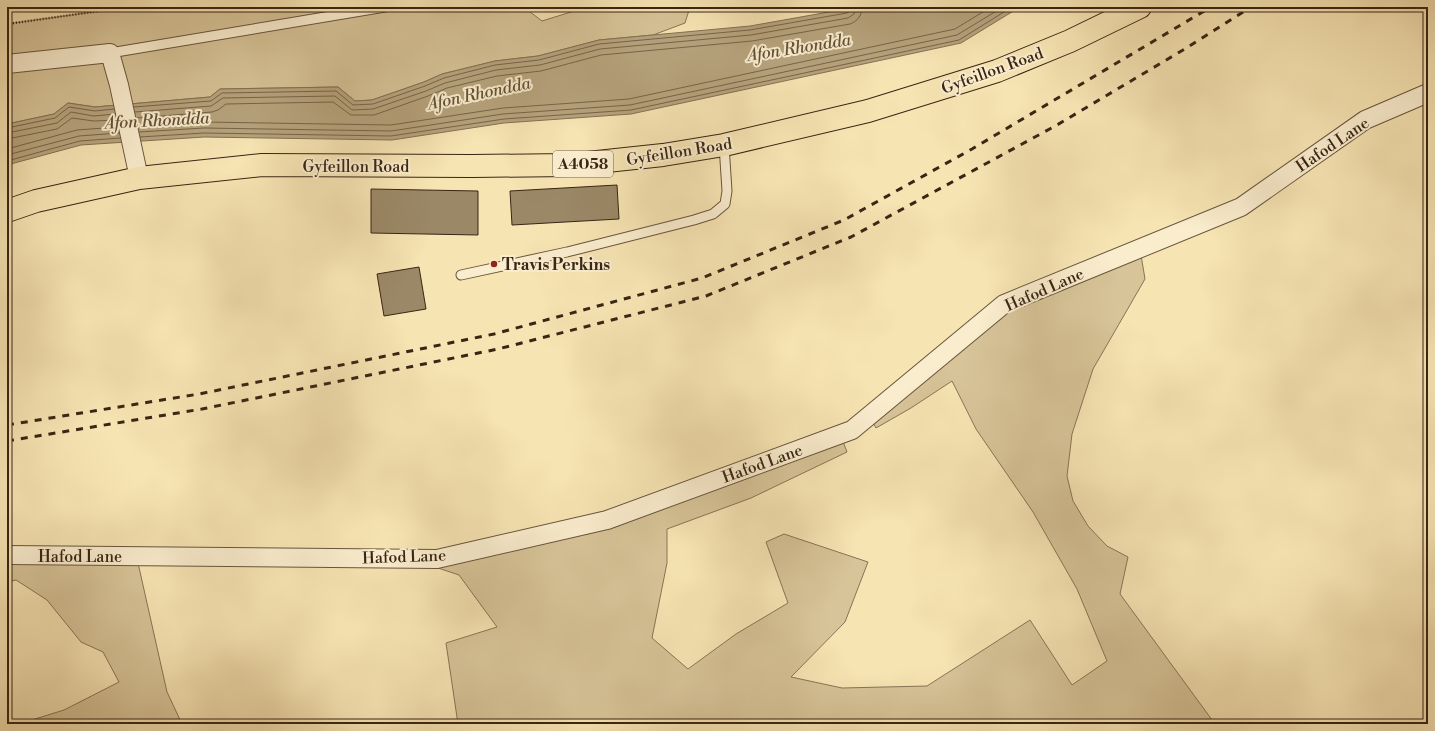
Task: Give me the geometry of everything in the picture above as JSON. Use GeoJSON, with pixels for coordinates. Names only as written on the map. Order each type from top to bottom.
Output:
{"type":"FeatureCollection","features":[{"type":"Feature","properties":{"kind":"main road","name":"Gyfeillon Road"},"geometry":{"type":"LineString","coordinates":[[7,211],[36,202],[139,178],[262,165],[569,165],[663,155],[724,145],[868,111],[997,71],[1070,41],[1140,7]]}},
{"type":"Feature","properties":{"kind":"street"},"geometry":{"type":"LineString","coordinates":[[7,64],[110,53],[119,85],[139,178]]}},
{"type":"Feature","properties":{"kind":"street","name":"Hafod Lane"},"geometry":{"type":"LineString","coordinates":[[7,556],[437,559],[607,520],[852,430],[1004,304],[1241,207],[1365,120],[1428,93]]}},
{"type":"Feature","properties":{"kind":"lane"},"geometry":{"type":"LineString","coordinates":[[110,53],[385,7]]}},
{"type":"Feature","properties":{"kind":"lane"},"geometry":{"type":"LineString","coordinates":[[461,274],[567,252],[713,214],[725,204],[727,191],[724,145]]}},
{"type":"Feature","properties":{"kind":"path"},"geometry":{"type":"LineString","coordinates":[[7,24],[128,7]]}},
{"type":"Feature","properties":{"kind":"shaded area"},"geometry":{"type":"Polygon","coordinates":[[[128,7],[525,7],[542,21],[587,7],[690,7],[685,23],[653,35],[599,40],[538,56],[495,61],[442,74],[424,82],[372,100],[355,101],[338,87],[220,89],[210,97],[95,107],[68,103],[54,114],[7,124],[7,24],[128,7]]]}},
{"type":"Feature","properties":{"kind":"shaded area"},"geometry":{"type":"Polygon","coordinates":[[[1141,255],[1145,279],[1093,369],[1072,434],[1067,476],[1073,501],[1088,526],[1107,546],[1128,557],[1120,594],[1215,724],[458,724],[446,643],[497,627],[459,575],[438,568],[453,562],[547,539],[612,528],[842,439],[847,452],[751,498],[667,529],[667,563],[652,638],[688,669],[736,634],[788,603],[766,542],[784,534],[868,562],[845,622],[791,677],[842,688],[927,686],[1030,620],[1072,685],[1107,661],[1077,589],[1033,512],[976,429],[952,381],[911,408],[876,428],[871,419],[986,326],[1026,301],[1141,255]]]}},
{"type":"Feature","properties":{"kind":"shaded area"},"geometry":{"type":"Polygon","coordinates":[[[7,562],[138,563],[167,692],[182,724],[19,724],[64,710],[119,682],[103,652],[81,642],[47,600],[16,580],[7,582],[7,562]]]}},
{"type":"Feature","properties":{"kind":"water","name":"Afon Rhondda"},"geometry":{"type":"Polygon","coordinates":[[[857,7],[1020,7],[961,43],[631,114],[504,123],[392,140],[204,137],[81,145],[7,165],[7,124],[54,114],[68,103],[95,107],[210,97],[220,89],[338,87],[355,101],[372,100],[424,82],[442,74],[495,61],[538,56],[599,40],[750,26],[857,7]]]}},
{"type":"Feature","properties":{"kind":"building"},"geometry":{"type":"Polygon","coordinates":[[[617,185],[619,219],[512,225],[510,191],[617,185]]]}},
{"type":"Feature","properties":{"kind":"building"},"geometry":{"type":"Polygon","coordinates":[[[371,189],[478,191],[478,235],[371,233],[371,189]]]}},
{"type":"Feature","properties":{"kind":"building"},"geometry":{"type":"Polygon","coordinates":[[[419,267],[426,309],[384,316],[377,274],[419,267]]]}},
{"type":"Feature","properties":{"kind":"railway"},"geometry":{"type":"LineString","coordinates":[[7,425],[199,394],[494,334],[702,278],[844,220],[972,149],[1211,7]]}},
{"type":"Feature","properties":{"kind":"railway"},"geometry":{"type":"LineString","coordinates":[[7,441],[202,409],[498,349],[706,296],[851,237],[1057,125],[1188,47],[1251,7]]}},
{"type":"Feature","properties":{"kind":"place","name":"Travis Perkins"},"geometry":{"type":"Point","coordinates":[494,264]}}]}
